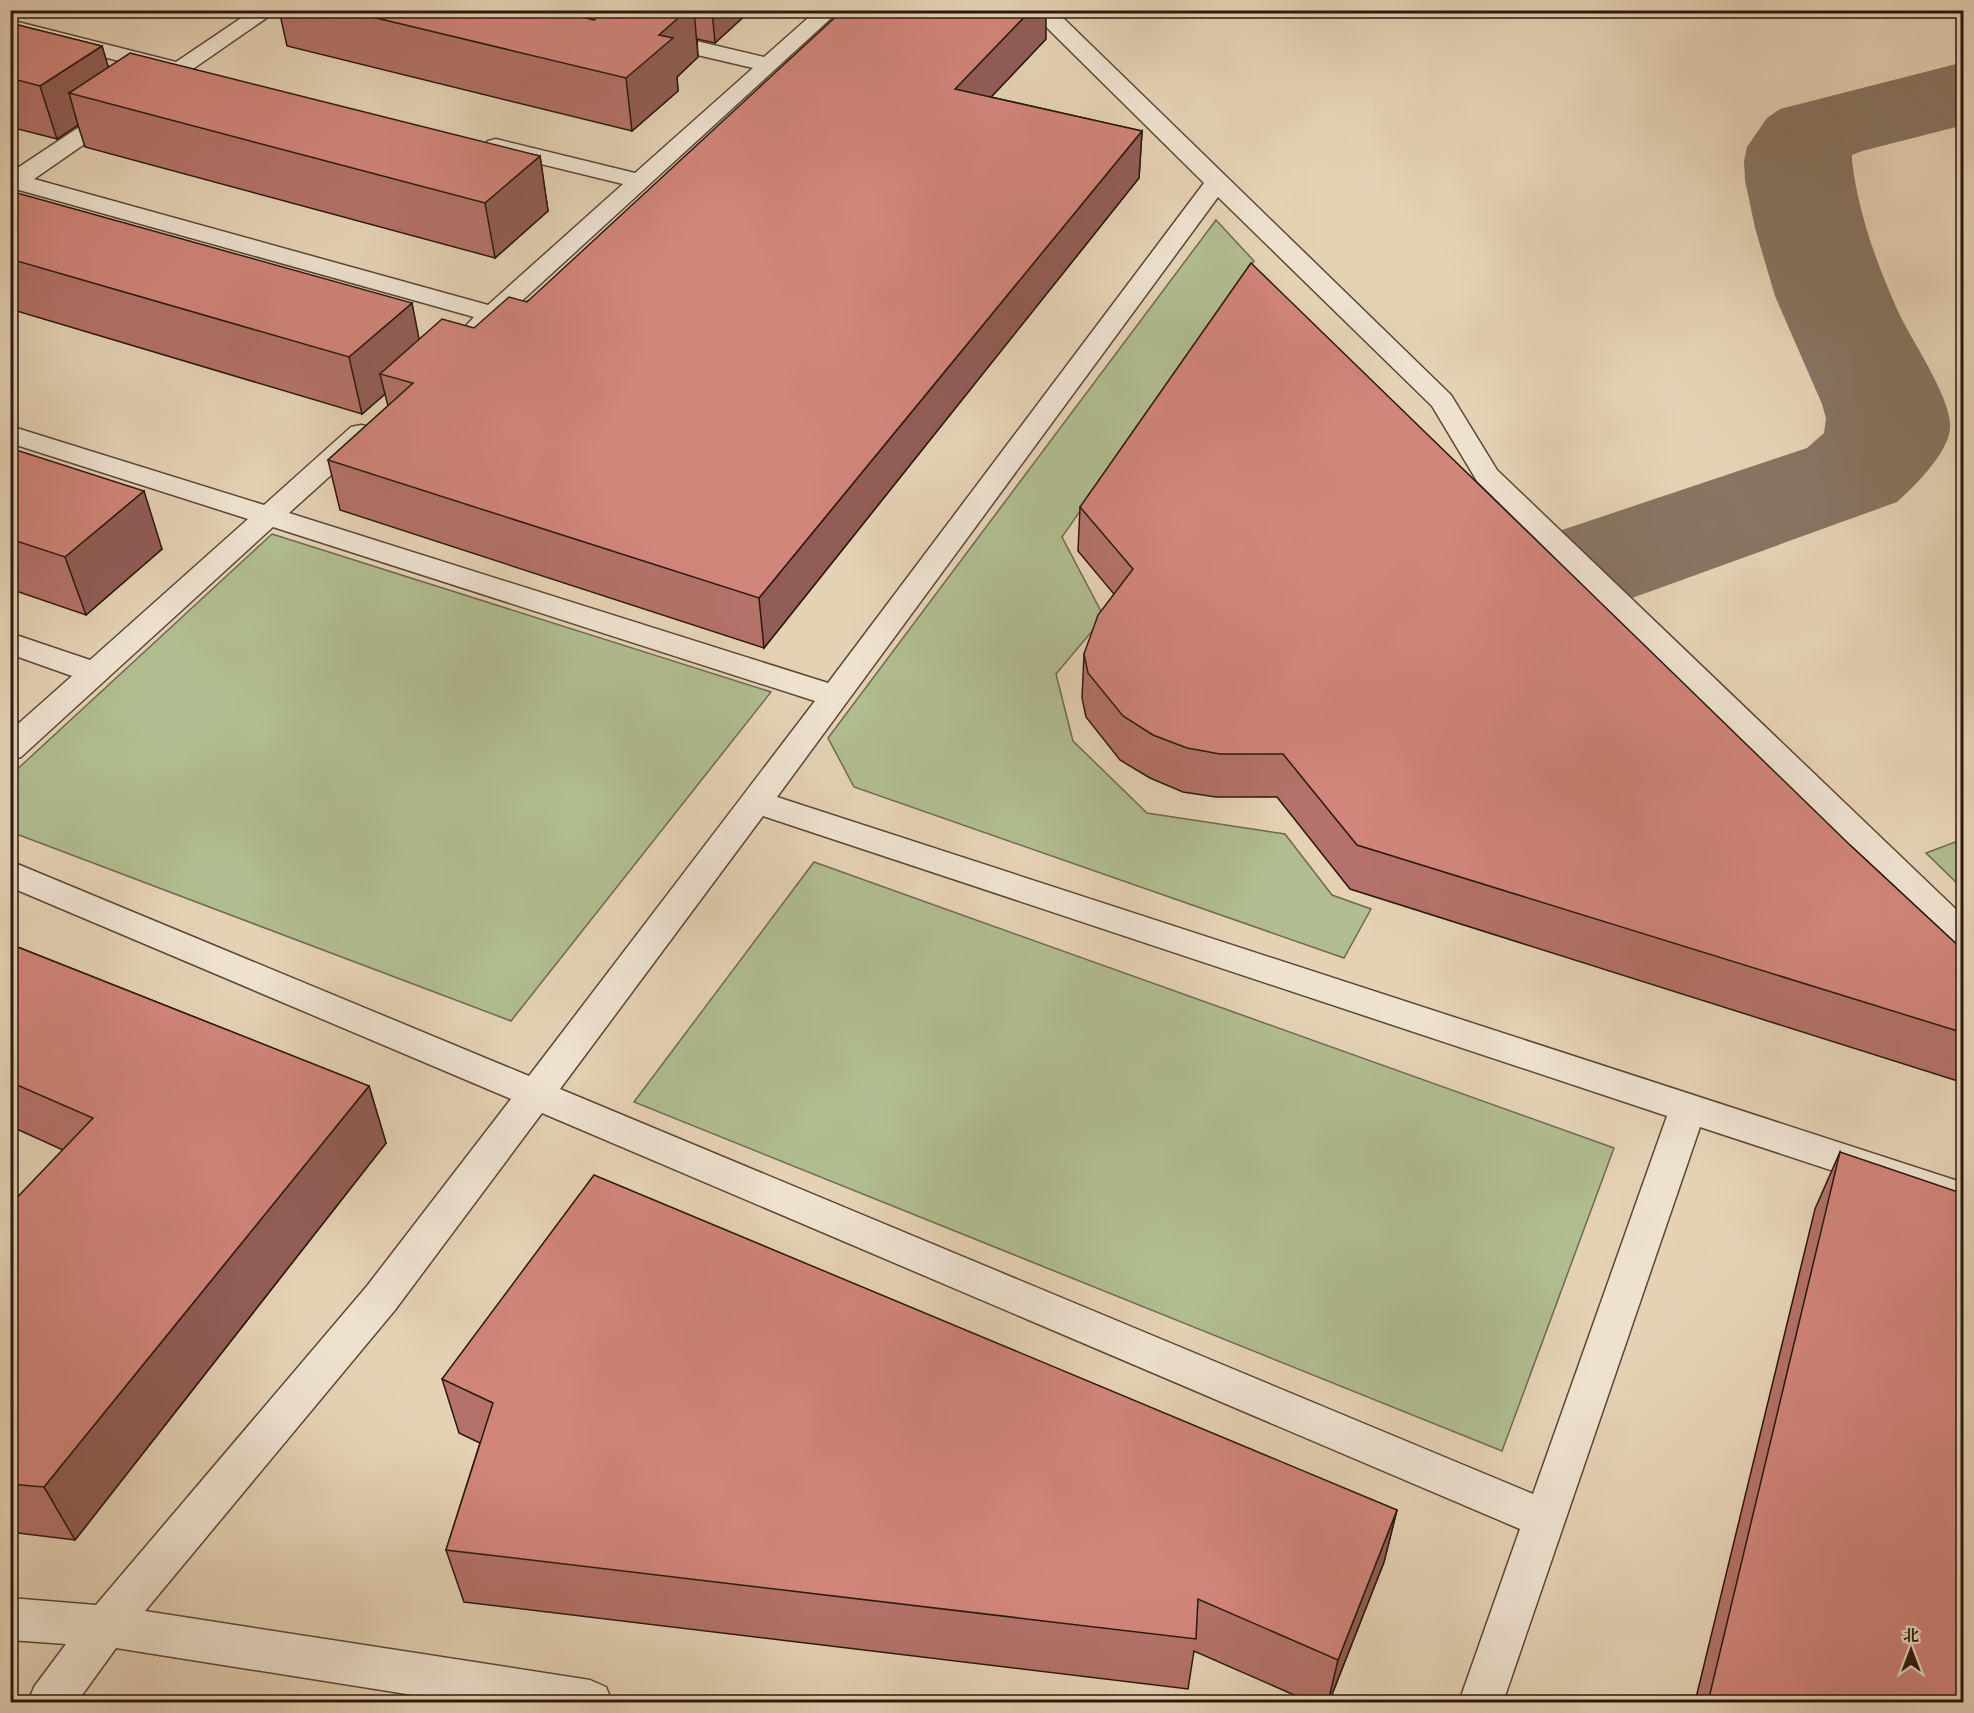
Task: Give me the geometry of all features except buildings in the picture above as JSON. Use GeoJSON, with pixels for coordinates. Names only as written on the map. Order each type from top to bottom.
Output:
{"type":"FeatureCollection","features":[{"type":"Feature","properties":{"kind":"lane"},"geometry":{"type":"LineString","coordinates":[[12,182],[268,10]]}},
{"type":"Feature","properties":{"kind":"lane"},"geometry":{"type":"LineString","coordinates":[[459,345],[830,10]]}},
{"type":"Feature","properties":{"kind":"lane"},"geometry":{"type":"LineString","coordinates":[[1038,10],[1047,15],[1442,401],[1487,475],[1964,938]]}},
{"type":"Feature","properties":{"kind":"lane"},"geometry":{"type":"LineString","coordinates":[[10,26],[203,76]]}},
{"type":"Feature","properties":{"kind":"lane"},"geometry":{"type":"LineString","coordinates":[[635,34],[769,65]]}},
{"type":"Feature","properties":{"kind":"lane"},"geometry":{"type":"LineString","coordinates":[[479,142],[640,181]]}},
{"type":"Feature","properties":{"kind":"lane"},"geometry":{"type":"LineString","coordinates":[[12,182],[493,314]]}},
{"type":"Feature","properties":{"kind":"lane"},"geometry":{"type":"LineString","coordinates":[[50,1702],[106,1626],[381,1298],[756,802],[1217,182]]}},
{"type":"Feature","properties":{"kind":"lane"},"geometry":{"type":"LineString","coordinates":[[10,749],[381,415]]}},
{"type":"Feature","properties":{"kind":"lane"},"geometry":{"type":"LineString","coordinates":[[10,434],[834,696]]}},
{"type":"Feature","properties":{"kind":"lane"},"geometry":{"type":"LineString","coordinates":[[10,643],[95,673]]}},
{"type":"Feature","properties":{"kind":"lane"},"geometry":{"type":"LineString","coordinates":[[756,802],[1964,1199]]}},
{"type":"Feature","properties":{"kind":"lane"},"geometry":{"type":"LineString","coordinates":[[10,873],[1545,1519]]}},
{"type":"Feature","properties":{"kind":"lane"},"geometry":{"type":"LineString","coordinates":[[1481,1702],[1688,1109]]}},
{"type":"Feature","properties":{"kind":"lane"},"geometry":{"type":"LineString","coordinates":[[10,1619],[106,1626],[590,1702]]}},
{"type":"Feature","properties":{"kind":"green space"},"geometry":{"type":"Polygon","coordinates":[[[1216,220],[1254,261],[1062,537],[1104,617],[1056,674],[1073,741],[1147,813],[1285,834],[1332,895],[1371,909],[1344,958],[854,787],[828,738],[1216,220]]]}},
{"type":"Feature","properties":{"kind":"green space"},"geometry":{"type":"Polygon","coordinates":[[[272,534],[771,692],[511,1021],[11,832],[11,775],[272,534]]]}},
{"type":"Feature","properties":{"kind":"green space"},"geometry":{"type":"Polygon","coordinates":[[[1963,839],[1963,889],[1926,853],[1963,839]]]}},
{"type":"Feature","properties":{"kind":"green space"},"geometry":{"type":"Polygon","coordinates":[[[814,862],[1614,1148],[1502,1451],[634,1102],[814,862]]]}},
{"type":"Feature","properties":{"kind":"taxiway"},"geometry":{"type":"LineString","coordinates":[[1585,568],[1852,475],[1879,449],[1888,429],[1887,418],[1877,388],[1844,323],[1818,253],[1800,180],[1798,161],[1800,147],[1807,138],[1825,129],[1964,93]]}}]}
